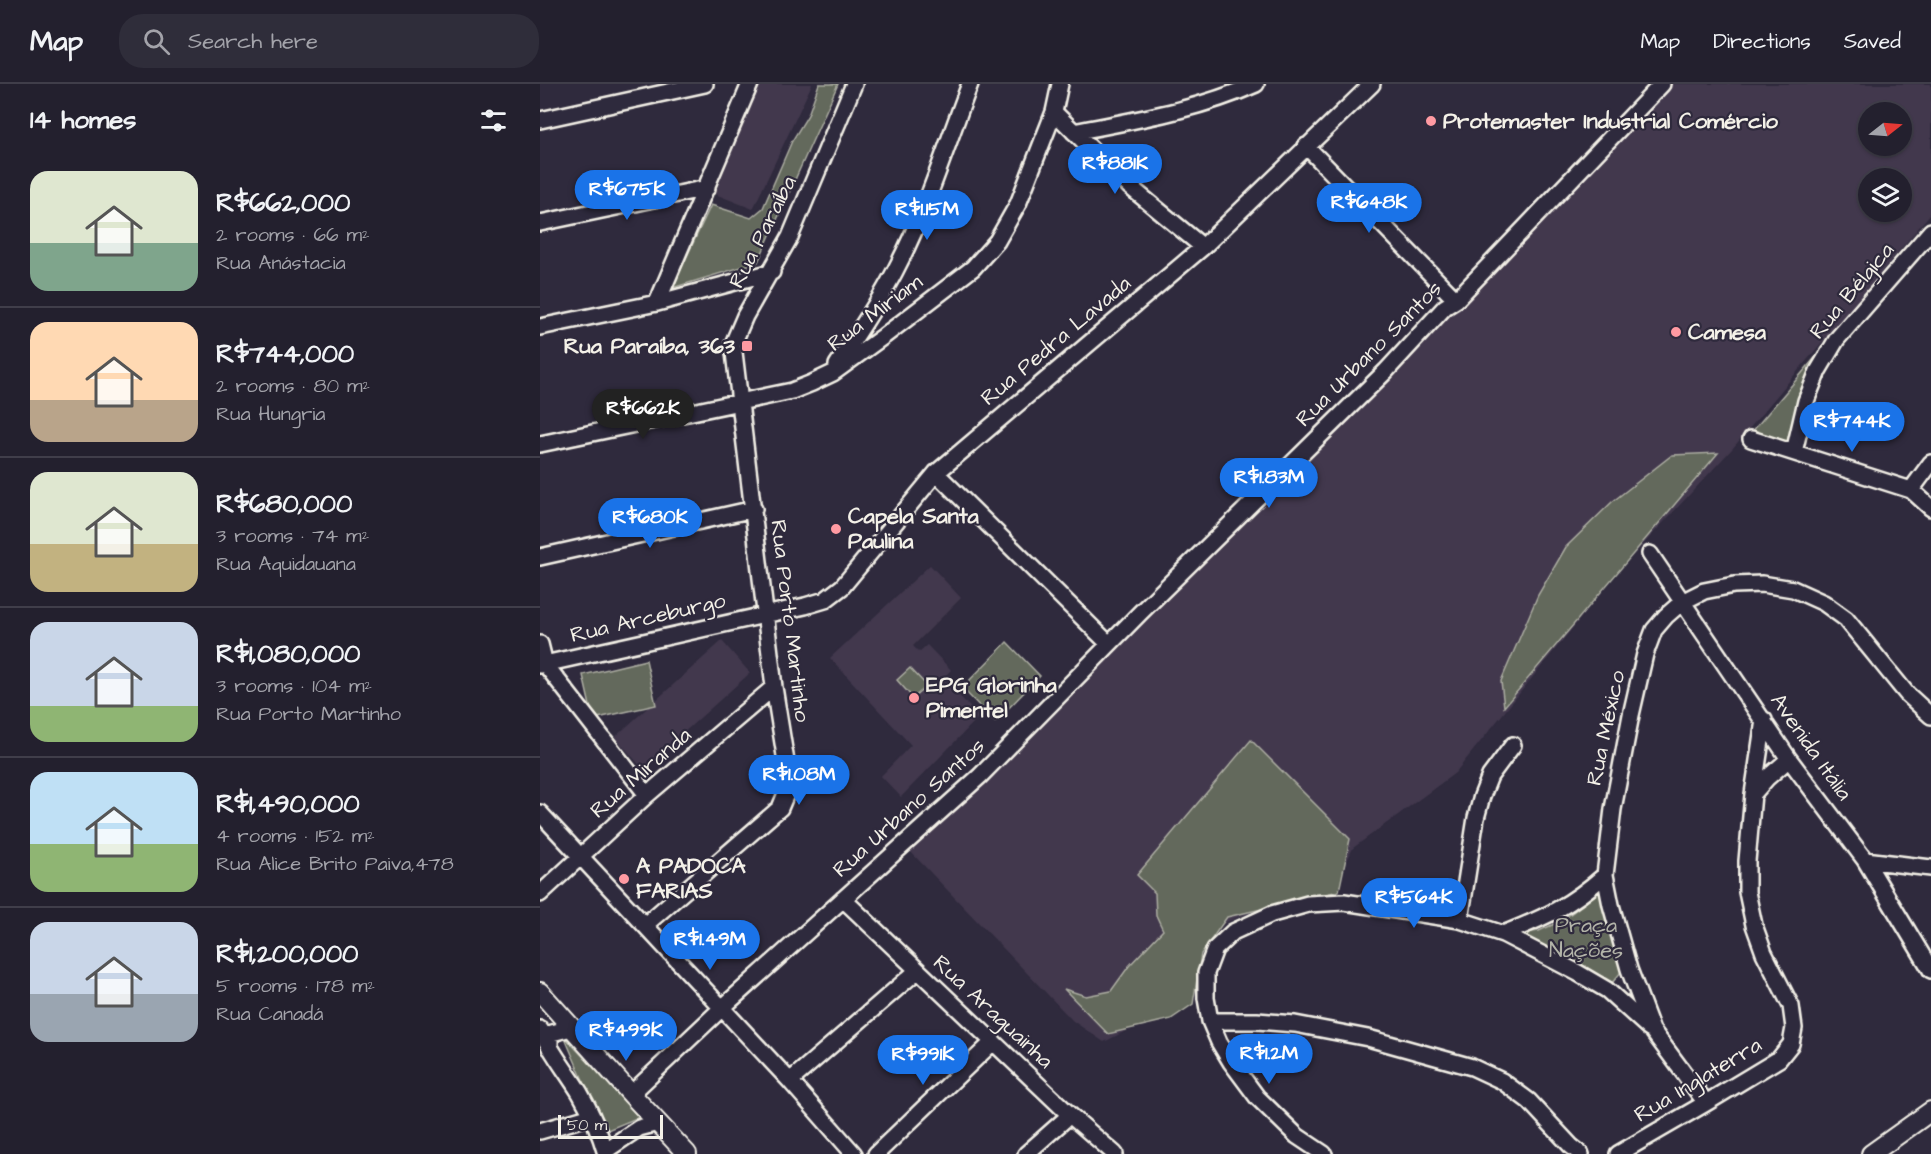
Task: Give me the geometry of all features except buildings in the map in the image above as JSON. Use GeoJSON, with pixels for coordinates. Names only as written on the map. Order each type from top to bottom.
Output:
{"type":"FeatureCollection","features":[{"type":"Feature","properties":{"kind":"street"},"geometry":{"type":"LineString","coordinates":[[540,120],[705,84]]}},
{"type":"Feature","properties":{"kind":"street"},"geometry":{"type":"LineString","coordinates":[[657,303],[708,188],[750,84]]}},
{"type":"Feature","properties":{"kind":"street","name":"Rua Paraíba"},"geometry":{"type":"LineString","coordinates":[[739,403],[733,344],[745,316],[790,237],[854,84]]}},
{"type":"Feature","properties":{"kind":"street"},"geometry":{"type":"LineString","coordinates":[[833,373],[895,270],[916,225],[970,84]]}},
{"type":"Feature","properties":{"kind":"street","name":"Rua Miriam"},"geometry":{"type":"LineString","coordinates":[[540,444],[792,391],[833,373],[973,268],[997,241],[1018,204],[1054,112],[1060,84]]}},
{"type":"Feature","properties":{"kind":"street"},"geometry":{"type":"LineString","coordinates":[[1074,132],[1184,108],[1256,84]]}},
{"type":"Feature","properties":{"kind":"street","name":"Rua Pedra Lavada"},"geometry":{"type":"LineString","coordinates":[[765,615],[825,600],[842,587],[936,473],[1203,247],[1372,84]]}},
{"type":"Feature","properties":{"kind":"street","name":"Rua Urbano Santos"},"geometry":{"type":"LineString","coordinates":[[631,1094],[722,1008],[980,776],[1109,644],[1386,370],[1445,307],[1456,300],[1662,84]]}},
{"type":"Feature","properties":{"kind":"street"},"geometry":{"type":"LineString","coordinates":[[1054,112],[1129,186],[1203,247]]}},
{"type":"Feature","properties":{"kind":"street"},"geometry":{"type":"LineString","coordinates":[[1306,146],[1456,300]]}},
{"type":"Feature","properties":{"kind":"street"},"geometry":{"type":"LineString","coordinates":[[540,223],[708,188]]}},
{"type":"Feature","properties":{"kind":"street","name":"Rua Bélgica"},"geometry":{"type":"LineString","coordinates":[[1794,452],[1806,401],[1818,371],[1837,339],[1931,231]]}},
{"type":"Feature","properties":{"kind":"street"},"geometry":{"type":"LineString","coordinates":[[540,327],[657,303],[772,272]]}},
{"type":"Feature","properties":{"kind":"street","name":"Rua Porto Martinho"},"geometry":{"type":"LineString","coordinates":[[645,925],[780,808],[788,789],[739,403]]}},
{"type":"Feature","properties":{"kind":"street"},"geometry":{"type":"LineString","coordinates":[[1751,439],[1911,490],[1931,508]]}},
{"type":"Feature","properties":{"kind":"street"},"geometry":{"type":"LineString","coordinates":[[1911,490],[1931,463]]}},
{"type":"Feature","properties":{"kind":"street"},"geometry":{"type":"LineString","coordinates":[[936,473],[1109,644]]}},
{"type":"Feature","properties":{"kind":"street"},"geometry":{"type":"LineString","coordinates":[[540,557],[754,509]]}},
{"type":"Feature","properties":{"kind":"street","name":"Avenida Itália"},"geometry":{"type":"LineString","coordinates":[[1650,554],[1790,759],[1865,860],[1902,918],[1931,970]]}},
{"type":"Feature","properties":{"kind":"street","name":"Rua México"},"geometry":{"type":"LineString","coordinates":[[1706,1103],[1652,1030],[1629,969],[1605,875],[1613,809],[1645,654],[1654,630],[1682,603],[1704,591],[1734,585],[1762,584],[1793,590],[1824,603],[1846,619],[1907,694],[1931,716]]}},
{"type":"Feature","properties":{"kind":"street","name":"Rua Arceburgo"},"geometry":{"type":"LineString","coordinates":[[543,664],[765,615]]}},
{"type":"Feature","properties":{"kind":"street"},"geometry":{"type":"LineString","coordinates":[[540,644],[543,664],[648,795]]}},
{"type":"Feature","properties":{"kind":"street","name":"Rua Miranda"},"geometry":{"type":"LineString","coordinates":[[540,894],[648,795],[774,687]]}},
{"type":"Feature","properties":{"kind":"street","name":"Rua Inglaterra"},"geometry":{"type":"LineString","coordinates":[[1618,1154],[1779,1059],[1791,1044],[1794,1028],[1791,1006],[1764,952],[1754,925],[1747,892],[1747,861],[1753,794],[1764,720]]}},
{"type":"Feature","properties":{"kind":"street"},"geometry":{"type":"LineString","coordinates":[[1460,920],[1476,818],[1482,796],[1490,776],[1513,745]]}},
{"type":"Feature","properties":{"kind":"street"},"geometry":{"type":"LineString","coordinates":[[1753,794],[1790,759]]}},
{"type":"Feature","properties":{"kind":"street"},"geometry":{"type":"LineString","coordinates":[[540,813],[790,1081],[854,1154]]}},
{"type":"Feature","properties":{"kind":"street"},"geometry":{"type":"LineString","coordinates":[[1865,860],[1931,868]]}},
{"type":"Feature","properties":{"kind":"street"},"geometry":{"type":"LineString","coordinates":[[1503,934],[1562,909],[1605,875]]}},
{"type":"Feature","properties":{"kind":"street","name":"Rua Araguainha"},"geometry":{"type":"LineString","coordinates":[[843,899],[1070,1115],[1115,1154]]}},
{"type":"Feature","properties":{"kind":"street"},"geometry":{"type":"LineString","coordinates":[[1322,1154],[1297,1136],[1257,1097],[1231,1062],[1210,1021],[1206,998],[1206,973],[1215,949],[1233,932],[1272,914],[1308,904],[1344,902],[1460,920],[1503,934],[1607,990],[1652,1030]]}},
{"type":"Feature","properties":{"kind":"street"},"geometry":{"type":"LineString","coordinates":[[1607,990],[1623,983],[1629,969]]}},
{"type":"Feature","properties":{"kind":"street"},"geometry":{"type":"LineString","coordinates":[[790,1081],[917,971]]}},
{"type":"Feature","properties":{"kind":"street"},"geometry":{"type":"LineString","coordinates":[[540,992],[687,1154]]}},
{"type":"Feature","properties":{"kind":"street"},"geometry":{"type":"LineString","coordinates":[[1210,1021],[1295,1024],[1368,1038],[1472,1068],[1502,1081],[1529,1101],[1570,1146],[1581,1154]]}},
{"type":"Feature","properties":{"kind":"street"},"geometry":{"type":"LineString","coordinates":[[550,1048],[552,1033],[571,1028]]}},
{"type":"Feature","properties":{"kind":"street"},"geometry":{"type":"LineString","coordinates":[[540,1029],[581,1094],[606,1153],[639,1128],[658,1123]]}},
{"type":"Feature","properties":{"kind":"street"},"geometry":{"type":"LineString","coordinates":[[876,1154],[993,1042]]}},
{"type":"Feature","properties":{"kind":"street"},"geometry":{"type":"LineString","coordinates":[[1871,1154],[1931,1112]]}},
{"type":"Feature","properties":{"kind":"street"},"geometry":{"type":"LineString","coordinates":[[1026,1154],[1070,1115]]}},
{"type":"Feature","properties":{"kind":"street"},"geometry":{"type":"LineString","coordinates":[[540,1131],[592,1116]]}},
{"type":"Feature","properties":{"kind":"shaded area"},"geometry":{"type":"Polygon","coordinates":[[[758,84],[812,84],[753,209],[715,194],[758,84]]]}},
{"type":"Feature","properties":{"kind":"shaded area"},"geometry":{"type":"Polygon","coordinates":[[[1667,84],[1931,84],[1931,213],[1732,449],[1622,567],[1455,773],[1353,848],[1334,889],[1296,892],[1211,929],[1177,1005],[1104,1042],[1073,1021],[908,849],[1667,84]]]}},
{"type":"Feature","properties":{"kind":"shaded area","name":"EPG Glorinha Pimentel"},"geometry":{"type":"Polygon","coordinates":[[[930,565],[961,598],[913,646],[919,652],[927,645],[951,670],[943,678],[979,717],[901,797],[881,776],[911,745],[830,658],[930,565]]]}},
{"type":"Feature","properties":{"kind":"shaded area"},"geometry":{"type":"Polygon","coordinates":[[[722,641],[750,673],[643,769],[615,737],[722,641]]]}},
{"type":"Feature","properties":{"kind":"green space"},"geometry":{"type":"Polygon","coordinates":[[[819,84],[838,84],[758,262],[672,288],[711,205],[751,218],[763,208],[792,141],[808,115],[819,84]]]}},
{"type":"Feature","properties":{"kind":"green space"},"geometry":{"type":"Polygon","coordinates":[[[1825,346],[1799,394],[1789,446],[1751,433],[1825,346]]]}},
{"type":"Feature","properties":{"kind":"green space"},"geometry":{"type":"Polygon","coordinates":[[[1718,453],[1504,707],[1501,681],[1538,595],[1566,547],[1612,502],[1672,455],[1718,453]]]}},
{"type":"Feature","properties":{"kind":"green space"},"geometry":{"type":"Polygon","coordinates":[[[1007,642],[1040,676],[995,722],[962,688],[1007,642]]]}},
{"type":"Feature","properties":{"kind":"green space"},"geometry":{"type":"Polygon","coordinates":[[[646,660],[656,705],[593,719],[583,675],[646,660]]]}},
{"type":"Feature","properties":{"kind":"green space"},"geometry":{"type":"Polygon","coordinates":[[[910,668],[927,686],[913,698],[897,680],[910,668]]]}},
{"type":"Feature","properties":{"kind":"green space"},"geometry":{"type":"Polygon","coordinates":[[[1251,740],[1350,839],[1339,891],[1227,917],[1201,954],[1193,1004],[1171,1019],[1108,1034],[1064,989],[1086,996],[1111,991],[1129,966],[1163,930],[1156,915],[1155,893],[1137,875],[1251,740]]]}},
{"type":"Feature","properties":{"kind":"green space","name":"Praça Nações"},"geometry":{"type":"Polygon","coordinates":[[[1602,890],[1622,959],[1621,972],[1612,983],[1516,934],[1539,931],[1561,921],[1602,890]]]}},
{"type":"Feature","properties":{"kind":"green space"},"geometry":{"type":"Polygon","coordinates":[[[564,1036],[639,1117],[605,1131],[564,1036]]]}},
{"type":"Feature","properties":{"kind":"place","name":"Protemaster Industrial Comércio"},"geometry":{"type":"Point","coordinates":[1431,121]}},
{"type":"Feature","properties":{"kind":"place","name":"Camesa"},"geometry":{"type":"Point","coordinates":[1676,332]}},
{"type":"Feature","properties":{"kind":"place","name":"Rua Paraíba, 363"},"geometry":{"type":"Point","coordinates":[747,346]}},
{"type":"Feature","properties":{"kind":"place","name":"Capela Santa Paulina"},"geometry":{"type":"Point","coordinates":[836,529]}},
{"type":"Feature","properties":{"kind":"place","name":"EPG Glorinha Pimentel"},"geometry":{"type":"Point","coordinates":[914,698]}},
{"type":"Feature","properties":{"kind":"place","name":"A PADOCA FARIAS"},"geometry":{"type":"Point","coordinates":[624,879]}}]}
